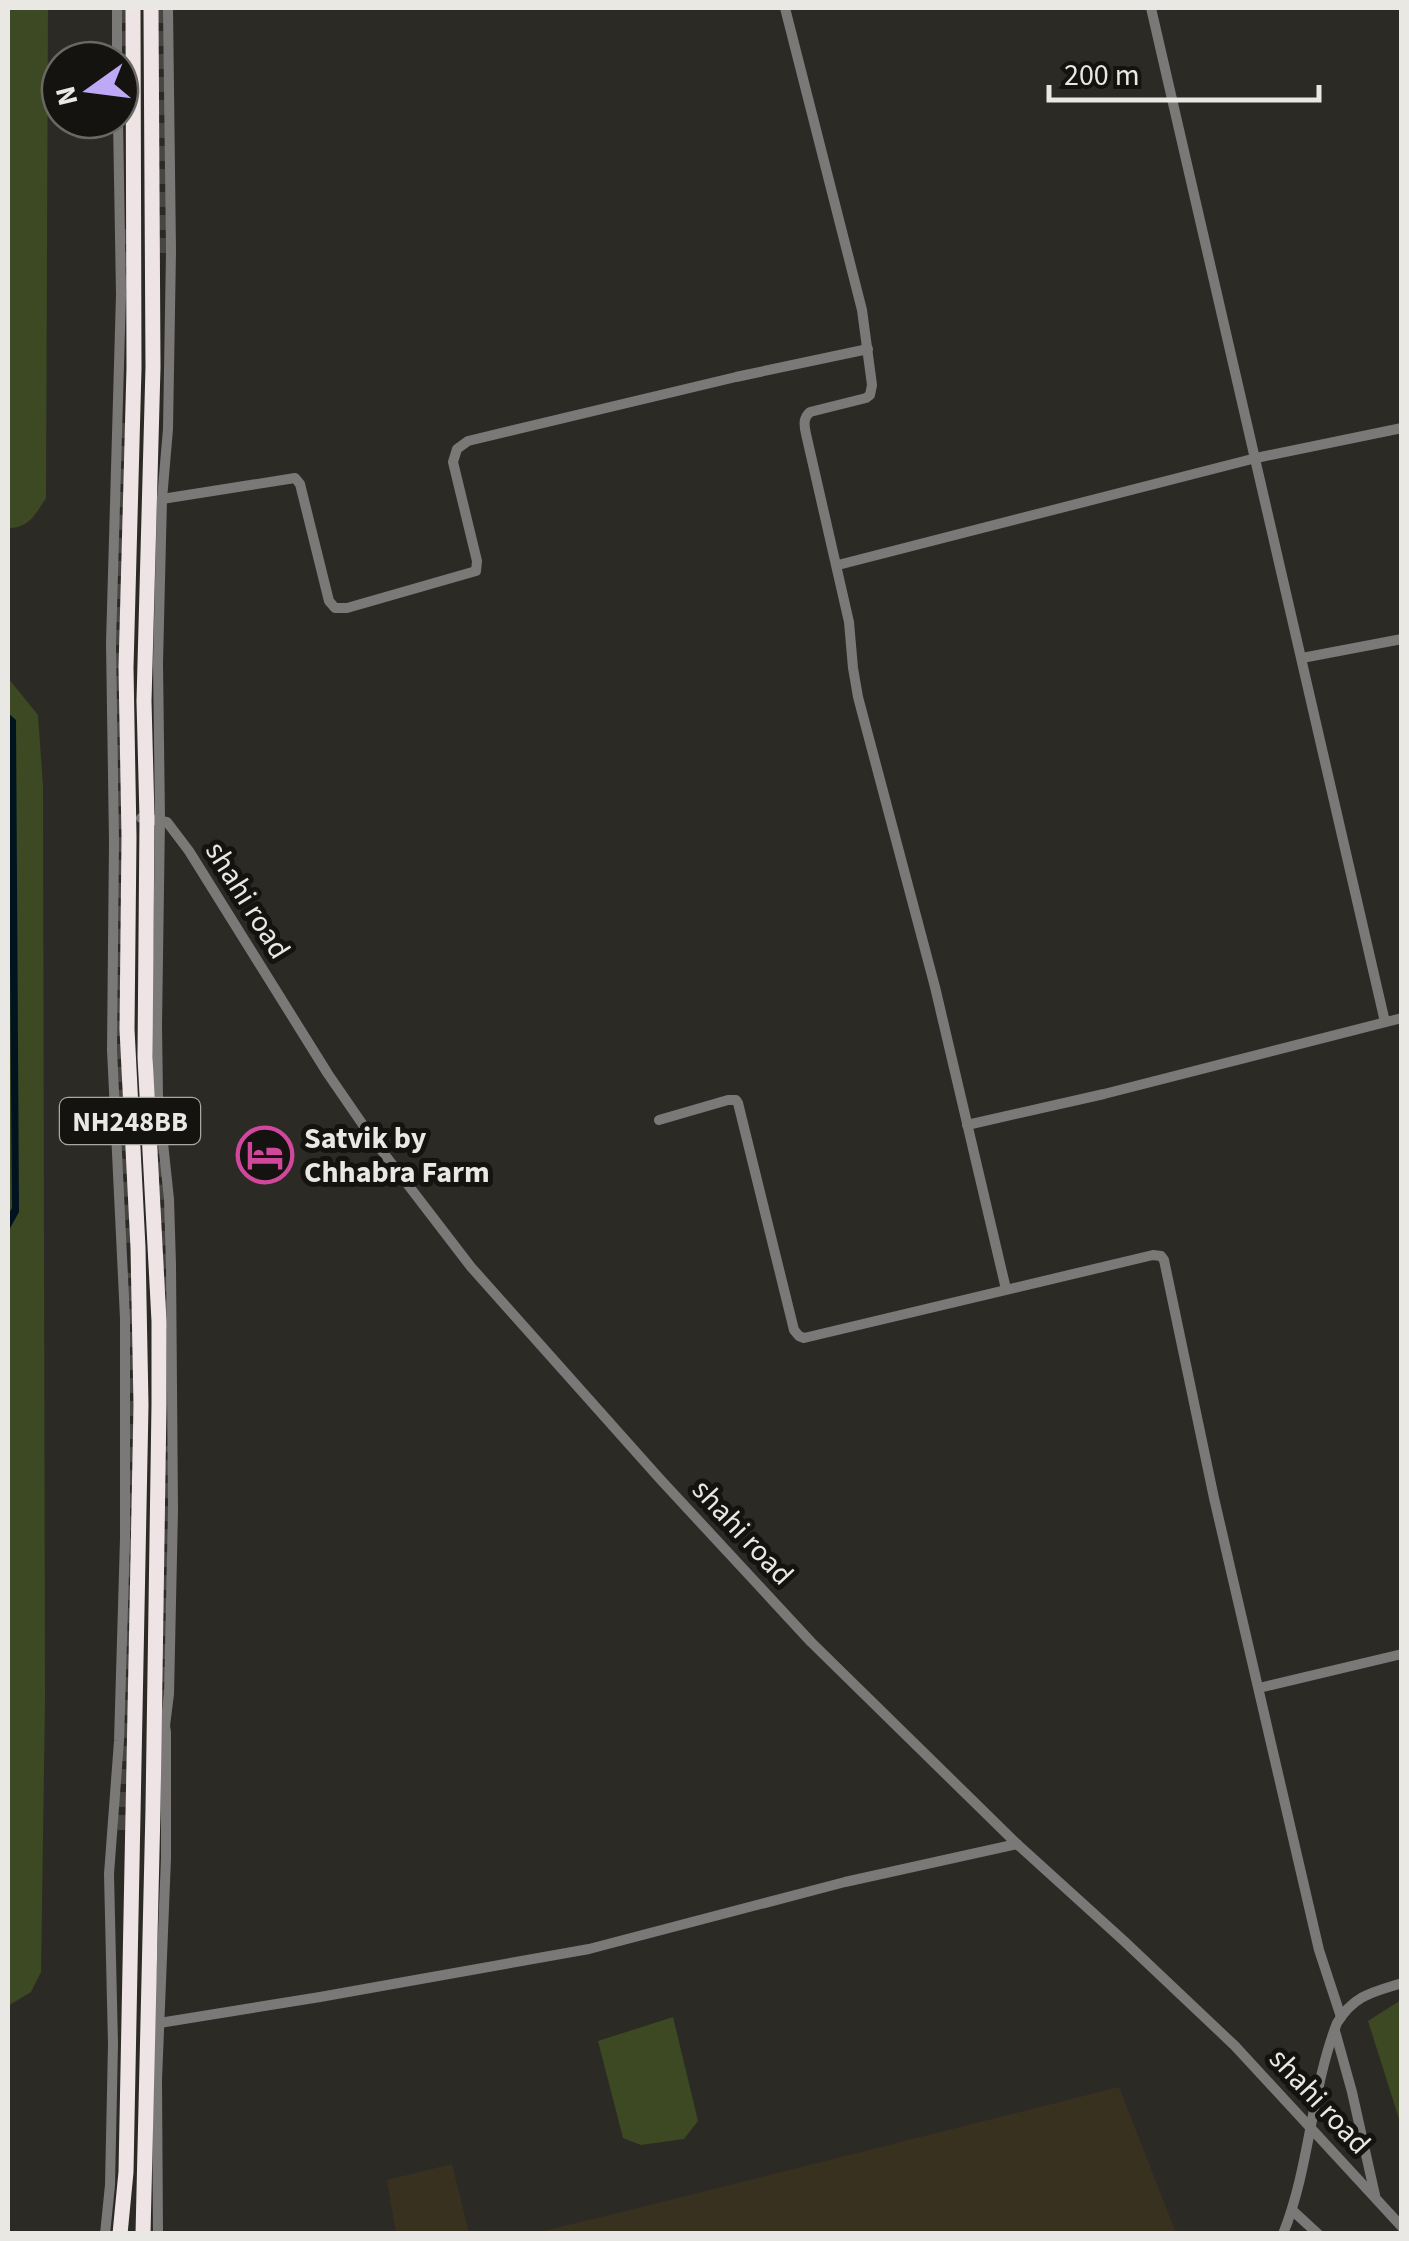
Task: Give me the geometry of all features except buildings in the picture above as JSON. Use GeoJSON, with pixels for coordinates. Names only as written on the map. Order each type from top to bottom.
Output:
{"type":"FeatureCollection","features":[{"type":"Feature","properties":{"kind":"highway","name":"NH248BB"},"geometry":{"type":"LineString","coordinates":[[120,2234],[126,2172],[142,1405],[127,1060],[126,668],[134,348],[133,8]]}},
{"type":"Feature","properties":{"kind":"highway","name":"NH248BB"},"geometry":{"type":"LineString","coordinates":[[143,2234],[153,2025],[153,1809],[159,1726],[159,1321],[145,1057],[154,819],[144,701],[152,367],[151,8]]}},
{"type":"Feature","properties":{"kind":"street"},"geometry":{"type":"LineString","coordinates":[[117,8],[118,40]]}},
{"type":"Feature","properties":{"kind":"street"},"geometry":{"type":"LineString","coordinates":[[129,817],[154,819],[162,499],[168,428],[168,8]]}},
{"type":"Feature","properties":{"kind":"street"},"geometry":{"type":"LineString","coordinates":[[785,8],[859,299],[872,384],[870,395],[816,409],[806,416],[804,424],[850,622],[858,697],[908,881],[1006,1289]]}},
{"type":"Feature","properties":{"kind":"street"},"geometry":{"type":"LineString","coordinates":[[1151,8],[1385,1022]]}},
{"type":"Feature","properties":{"kind":"street"},"geometry":{"type":"LineString","coordinates":[[105,2234],[114,2044],[108,1891],[119,1741],[125,1539],[126,1318],[112,1050],[111,643],[120,314],[118,140]]}},
{"type":"Feature","properties":{"kind":"street"},"geometry":{"type":"LineString","coordinates":[[162,499],[295,478],[300,484],[329,601],[335,608],[347,608],[476,571],[453,462],[463,444],[483,436],[868,349]]}},
{"type":"Feature","properties":{"kind":"street"},"geometry":{"type":"LineString","coordinates":[[838,565],[1256,458],[1402,428]]}},
{"type":"Feature","properties":{"kind":"street"},"geometry":{"type":"LineString","coordinates":[[1302,658],[1402,639]]}},
{"type":"Feature","properties":{"kind":"street","name":"shahi road"},"geometry":{"type":"LineString","coordinates":[[154,819],[167,822],[189,851],[372,1138],[471,1267],[811,1642],[1017,1844],[1230,2042],[1402,2227]]}},
{"type":"Feature","properties":{"kind":"street"},"geometry":{"type":"LineString","coordinates":[[967,1125],[1402,1018]]}},
{"type":"Feature","properties":{"kind":"street"},"geometry":{"type":"LineString","coordinates":[[659,1120],[728,1100],[738,1103],[794,1330],[799,1336],[809,1337],[1161,1256],[1319,1950],[1341,2017]]}},
{"type":"Feature","properties":{"kind":"street"},"geometry":{"type":"LineString","coordinates":[[1259,1688],[1402,1654]]}},
{"type":"Feature","properties":{"kind":"street"},"geometry":{"type":"LineString","coordinates":[[158,2234],[153,2025],[589,1949],[846,1882],[1017,1844]]}},
{"type":"Feature","properties":{"kind":"street"},"geometry":{"type":"LineString","coordinates":[[1283,2234],[1334,2030],[1346,2008],[1359,1998],[1402,1983]]}},
{"type":"Feature","properties":{"kind":"street"},"geometry":{"type":"LineString","coordinates":[[1334,2030],[1375,2197]]}},
{"type":"Feature","properties":{"kind":"street"},"geometry":{"type":"LineString","coordinates":[[1292,2210],[1318,2234]]}},
{"type":"Feature","properties":{"kind":"shaded area"},"geometry":{"type":"Polygon","coordinates":[[[1119,2087],[1176,2233],[535,2233],[642,2207],[1119,2087]]]}},
{"type":"Feature","properties":{"kind":"shaded area"},"geometry":{"type":"Polygon","coordinates":[[[452,2164],[469,2233],[396,2233],[387,2180],[452,2164]]]}},
{"type":"Feature","properties":{"kind":"green space"},"geometry":{"type":"Polygon","coordinates":[[[8,8],[48,8],[48,40],[40,40],[40,140],[47,140],[46,498],[26,523],[8,528],[8,8]]]}},
{"type":"Feature","properties":{"kind":"green space"},"geometry":{"type":"Polygon","coordinates":[[[8,678],[38,715],[43,786],[45,1701],[41,1972],[31,1992],[8,2006],[8,678]]]}},
{"type":"Feature","properties":{"kind":"green space"},"geometry":{"type":"Polygon","coordinates":[[[1401,2000],[1401,2125],[1368,2021],[1401,2000]]]}},
{"type":"Feature","properties":{"kind":"green space"},"geometry":{"type":"Polygon","coordinates":[[[673,2017],[698,2121],[684,2139],[641,2145],[623,2138],[598,2041],[673,2017]]]}},
{"type":"Feature","properties":{"kind":"water"},"geometry":{"type":"Polygon","coordinates":[[[8,713],[16,720],[19,1212],[8,1232],[12,1208],[8,713]]]}},
{"type":"Feature","properties":{"kind":"tunnel"},"geometry":{"type":"LineString","coordinates":[[125,8],[126,40]]}},
{"type":"Feature","properties":{"kind":"tunnel"},"geometry":{"type":"LineString","coordinates":[[159,8],[159,258]]}},
{"type":"Feature","properties":{"kind":"tunnel"},"geometry":{"type":"LineString","coordinates":[[125,290],[127,228]]}},
{"type":"Feature","properties":{"kind":"tunnel"},"geometry":{"type":"LineString","coordinates":[[122,423],[119,1089],[131,1245]]}},
{"type":"Feature","properties":{"kind":"tunnel"},"geometry":{"type":"LineString","coordinates":[[156,1116],[167,1328]]}},
{"type":"Feature","properties":{"kind":"tunnel"},"geometry":{"type":"LineString","coordinates":[[125,1830],[131,1273]]}},
{"type":"Feature","properties":{"kind":"tunnel"},"geometry":{"type":"LineString","coordinates":[[162,1728],[168,1446]]}},
{"type":"Feature","properties":{"kind":"place","name":"Satvik by Chhabra Farm"},"geometry":{"type":"Point","coordinates":[265,1155]}}]}
